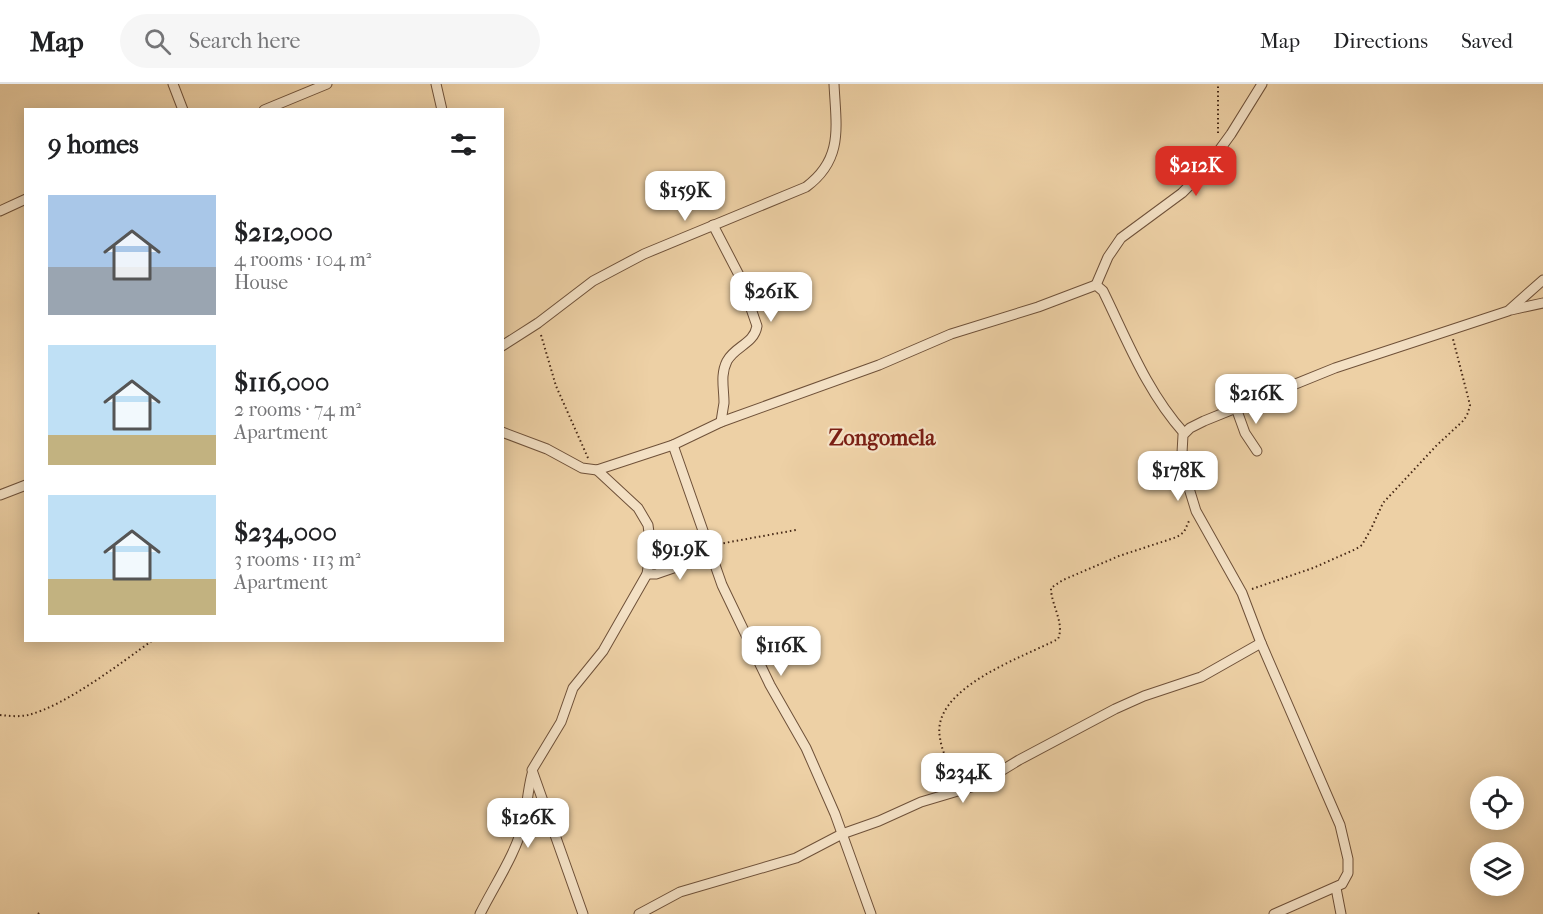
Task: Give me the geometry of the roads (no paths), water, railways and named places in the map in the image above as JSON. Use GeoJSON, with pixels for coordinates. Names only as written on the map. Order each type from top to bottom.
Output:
{"type":"FeatureCollection","features":[{"type":"Feature","properties":{"kind":"street"},"geometry":{"type":"LineString","coordinates":[[173,84],[182,108]]}},
{"type":"Feature","properties":{"kind":"street"},"geometry":{"type":"LineString","coordinates":[[269,108],[327,84]]}},
{"type":"Feature","properties":{"kind":"street"},"geometry":{"type":"LineString","coordinates":[[436,84],[442,108]]}},
{"type":"Feature","properties":{"kind":"street"},"geometry":{"type":"LineString","coordinates":[[504,345],[538,323],[593,280],[644,254],[806,187],[818,178],[832,158],[836,141],[834,84]]}},
{"type":"Feature","properties":{"kind":"street"},"geometry":{"type":"LineString","coordinates":[[504,433],[547,449],[579,467],[594,470],[673,446],[721,422],[879,365],[951,334],[1038,307],[1096,285],[1108,257],[1121,238],[1182,193],[1204,171],[1262,84]]}},
{"type":"Feature","properties":{"kind":"street"},"geometry":{"type":"LineString","coordinates":[[0,211],[24,200]]}},
{"type":"Feature","properties":{"kind":"street"},"geometry":{"type":"LineString","coordinates":[[713,225],[740,277],[757,326],[753,336],[734,352],[727,362],[723,378],[724,403],[721,422]]}},
{"type":"Feature","properties":{"kind":"street"},"geometry":{"type":"LineString","coordinates":[[1508,311],[1543,280]]}},
{"type":"Feature","properties":{"kind":"street"},"geometry":{"type":"LineString","coordinates":[[1096,285],[1103,291],[1136,362],[1170,418],[1184,433],[1182,453],[1193,503],[1242,592],[1261,643],[1340,825],[1348,859],[1348,873],[1344,881],[1336,888],[1275,914]]}},
{"type":"Feature","properties":{"kind":"street"},"geometry":{"type":"LineString","coordinates":[[1184,433],[1204,421],[1335,368],[1508,311],[1543,303]]}},
{"type":"Feature","properties":{"kind":"street"},"geometry":{"type":"LineString","coordinates":[[1236,408],[1245,433],[1257,452]]}},
{"type":"Feature","properties":{"kind":"street"},"geometry":{"type":"LineString","coordinates":[[673,446],[710,551],[740,624],[770,685],[806,748],[842,834],[871,914]]}},
{"type":"Feature","properties":{"kind":"street"},"geometry":{"type":"LineString","coordinates":[[480,914],[508,861],[524,822],[532,770],[561,722],[573,688],[603,651],[647,574],[651,548],[648,525],[638,508],[594,470]]}},
{"type":"Feature","properties":{"kind":"street"},"geometry":{"type":"LineString","coordinates":[[0,495],[24,486]]}},
{"type":"Feature","properties":{"kind":"street"},"geometry":{"type":"LineString","coordinates":[[647,574],[656,574],[710,551]]}},
{"type":"Feature","properties":{"kind":"street"},"geometry":{"type":"LineString","coordinates":[[639,914],[680,892],[796,858],[842,834],[879,821],[921,802],[981,783],[1018,760],[1115,709],[1144,696],[1201,677],[1261,643]]}},
{"type":"Feature","properties":{"kind":"street"},"geometry":{"type":"LineString","coordinates":[[532,770],[583,914]]}},
{"type":"Feature","properties":{"kind":"street"},"geometry":{"type":"LineString","coordinates":[[1336,888],[1341,914]]}},
{"type":"Feature","properties":{"kind":"district","name":"Zongomela"},"geometry":{"type":"Point","coordinates":[882,437]}}]}
